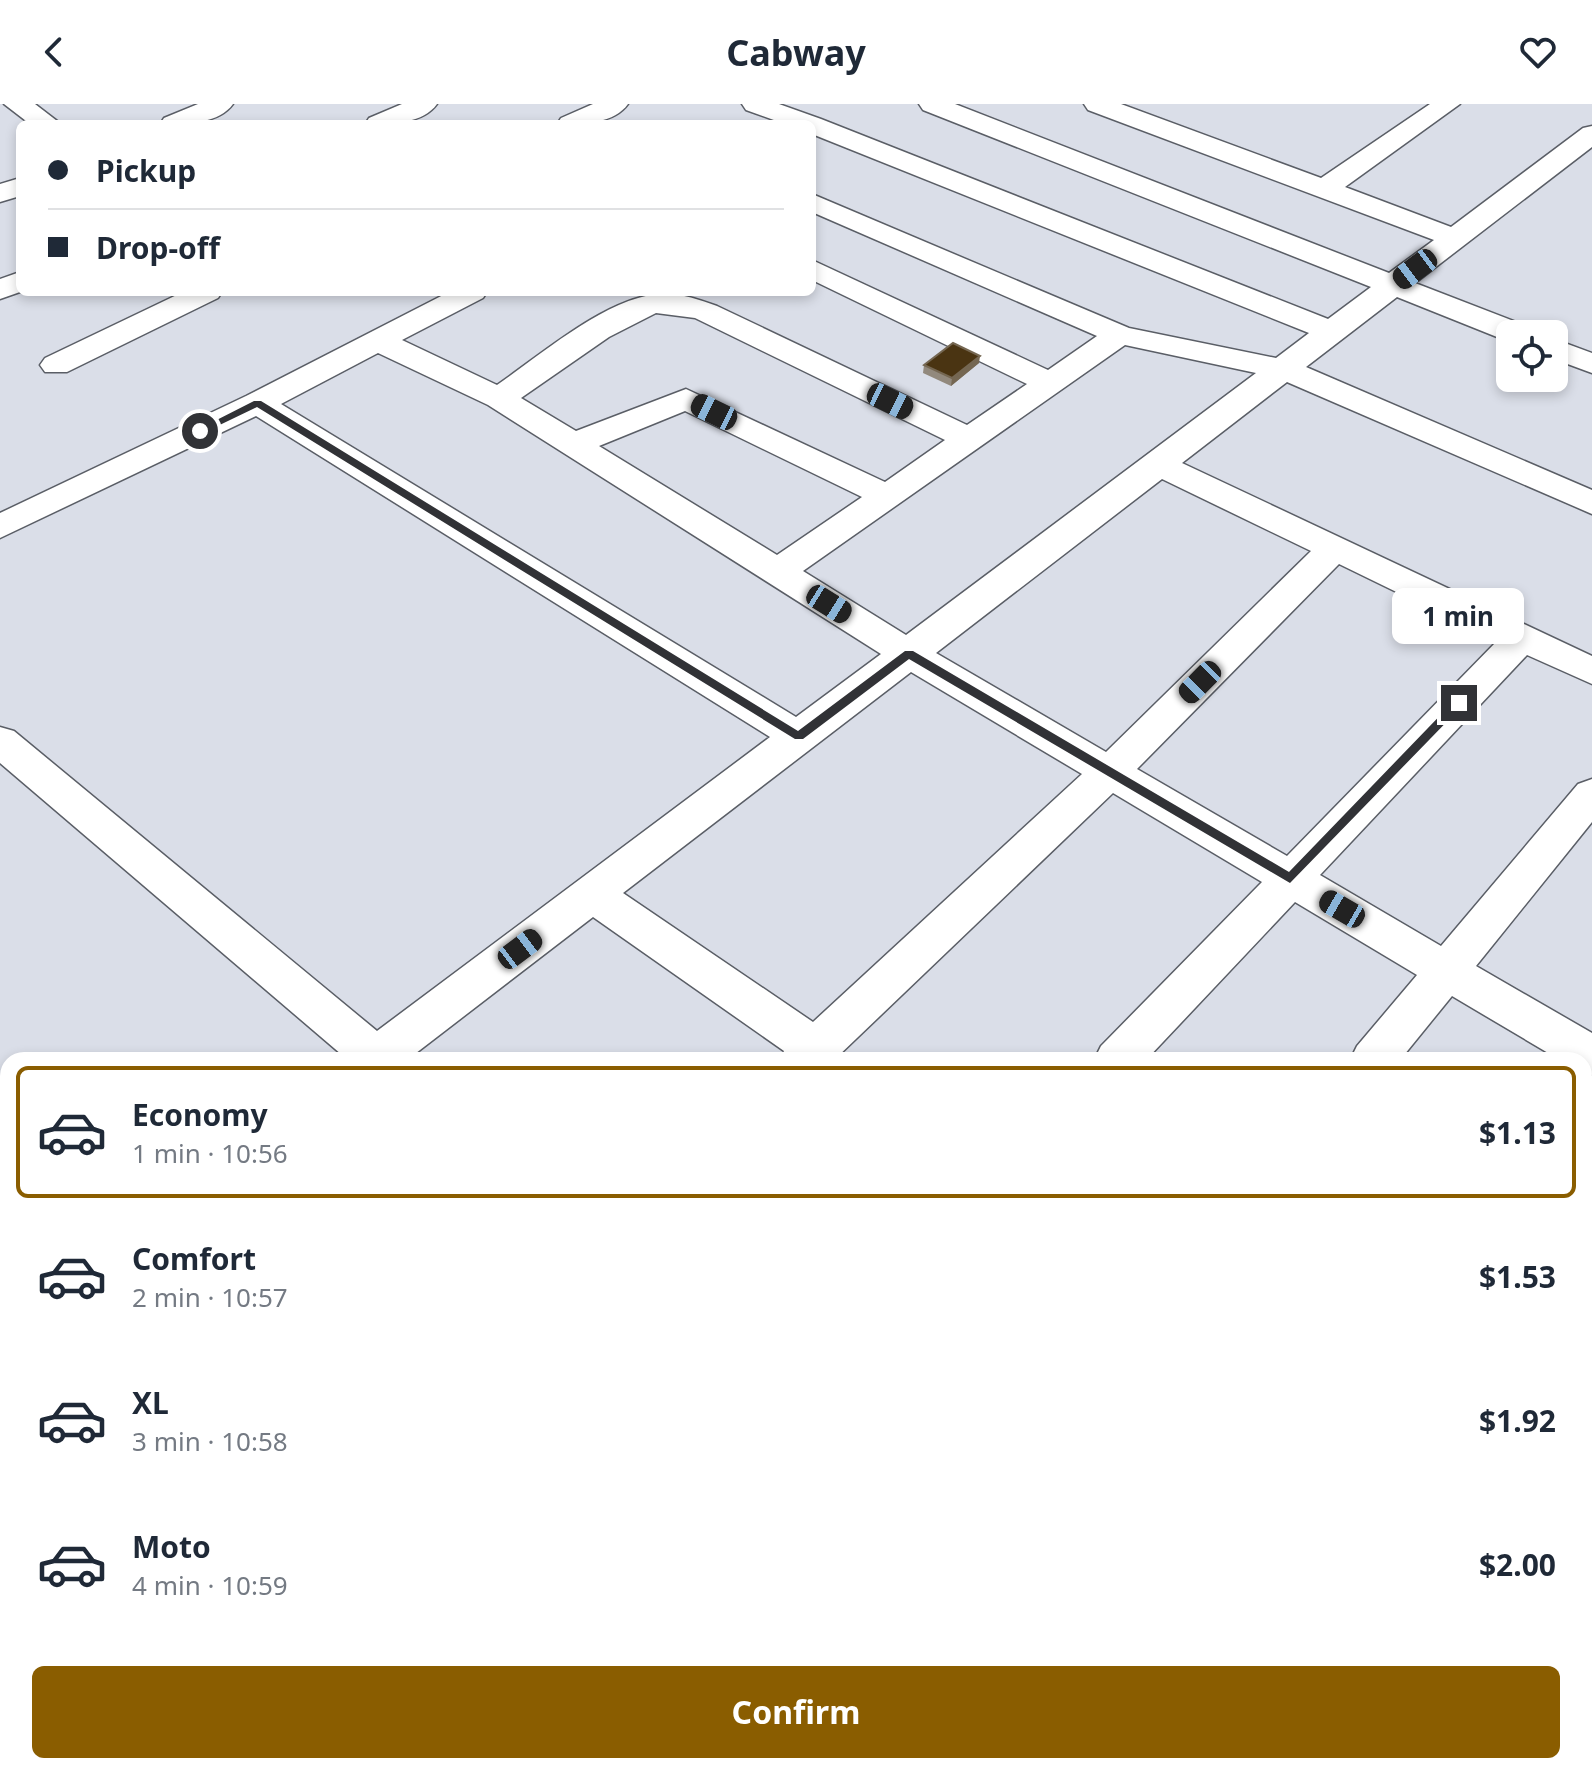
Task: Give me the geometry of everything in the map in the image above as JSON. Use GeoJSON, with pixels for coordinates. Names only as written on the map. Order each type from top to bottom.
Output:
{"type":"FeatureCollection","features":[{"type":"Feature","properties":{"kind":"street"},"geometry":{"type":"LineString","coordinates":[[17,104],[42,120]]}},
{"type":"Feature","properties":{"kind":"street"},"geometry":{"type":"LineString","coordinates":[[182,120],[220,104]]}},
{"type":"Feature","properties":{"kind":"street"},"geometry":{"type":"LineString","coordinates":[[387,120],[424,104]]}},
{"type":"Feature","properties":{"kind":"street"},"geometry":{"type":"LineString","coordinates":[[579,120],[615,104]]}},
{"type":"Feature","properties":{"kind":"street"},"geometry":{"type":"LineString","coordinates":[[755,104],[795,120]]}},
{"type":"Feature","properties":{"kind":"street"},"geometry":{"type":"LineString","coordinates":[[811,120],[836,104]]}},
{"type":"Feature","properties":{"kind":"street"},"geometry":{"type":"LineString","coordinates":[[932,104],[1496,325]]}},
{"type":"Feature","properties":{"kind":"street"},"geometry":{"type":"LineString","coordinates":[[1097,104],[1455,238]]}},
{"type":"Feature","properties":{"kind":"street"},"geometry":{"type":"LineString","coordinates":[[1324,189],[1447,104]]}},
{"type":"Feature","properties":{"kind":"street"},"geometry":{"type":"LineString","coordinates":[[816,128],[1331,331]]}},
{"type":"Feature","properties":{"kind":"street"},"geometry":{"type":"LineString","coordinates":[[388,1052],[1592,134]]}},
{"type":"Feature","properties":{"kind":"street"},"geometry":{"type":"LineString","coordinates":[[816,204],[1120,335],[1283,369],[1592,503]]}},
{"type":"Feature","properties":{"kind":"street"},"geometry":{"type":"LineString","coordinates":[[816,271],[1050,383]]}},
{"type":"Feature","properties":{"kind":"street"},"geometry":{"type":"LineString","coordinates":[[56,365],[199,296]]}},
{"type":"Feature","properties":{"kind":"street"},"geometry":{"type":"LineString","coordinates":[[0,527],[257,403],[464,296]]}},
{"type":"Feature","properties":{"kind":"street"},"geometry":{"type":"LineString","coordinates":[[499,398],[621,317],[650,304],[679,303],[706,312],[969,439]]}},
{"type":"Feature","properties":{"kind":"street"},"geometry":{"type":"LineString","coordinates":[[1571,355],[1592,334]]}},
{"type":"Feature","properties":{"kind":"street"},"geometry":{"type":"LineString","coordinates":[[777,572],[1120,335]]}},
{"type":"Feature","properties":{"kind":"street"},"geometry":{"type":"LineString","coordinates":[[378,341],[499,398],[576,443],[909,654],[1585,1052]]}},
{"type":"Feature","properties":{"kind":"street"},"geometry":{"type":"LineString","coordinates":[[576,443],[686,399],[887,496]]}},
{"type":"Feature","properties":{"kind":"street"},"geometry":{"type":"LineString","coordinates":[[257,403],[799,737]]}},
{"type":"Feature","properties":{"kind":"street"},"geometry":{"type":"LineString","coordinates":[[1158,464],[1592,671]]}},
{"type":"Feature","properties":{"kind":"street"},"geometry":{"type":"LineString","coordinates":[[811,1052],[1111,771],[1335,548]]}},
{"type":"Feature","properties":{"kind":"street"},"geometry":{"type":"LineString","coordinates":[[1125,1052],[1522,638]]}},
{"type":"Feature","properties":{"kind":"street"},"geometry":{"type":"LineString","coordinates":[[0,741],[371,1052]]}},
{"type":"Feature","properties":{"kind":"street"},"geometry":{"type":"LineString","coordinates":[[1380,1052],[1592,794]]}},
{"type":"Feature","properties":{"kind":"street"},"geometry":{"type":"LineString","coordinates":[[592,894],[806,1052]]}},
{"type":"Feature","properties":{"kind":"building"},"geometry":{"type":"Polygon","coordinates":[[[953,343],[980,356],[952,378],[924,365],[953,343]]]}},
{"type":"Feature","properties":{"kind":"route"},"geometry":{"type":"LineString","coordinates":[[200,431],[257,403],[799,737],[909,654],[1290,878],[1459,703]]}}]}
